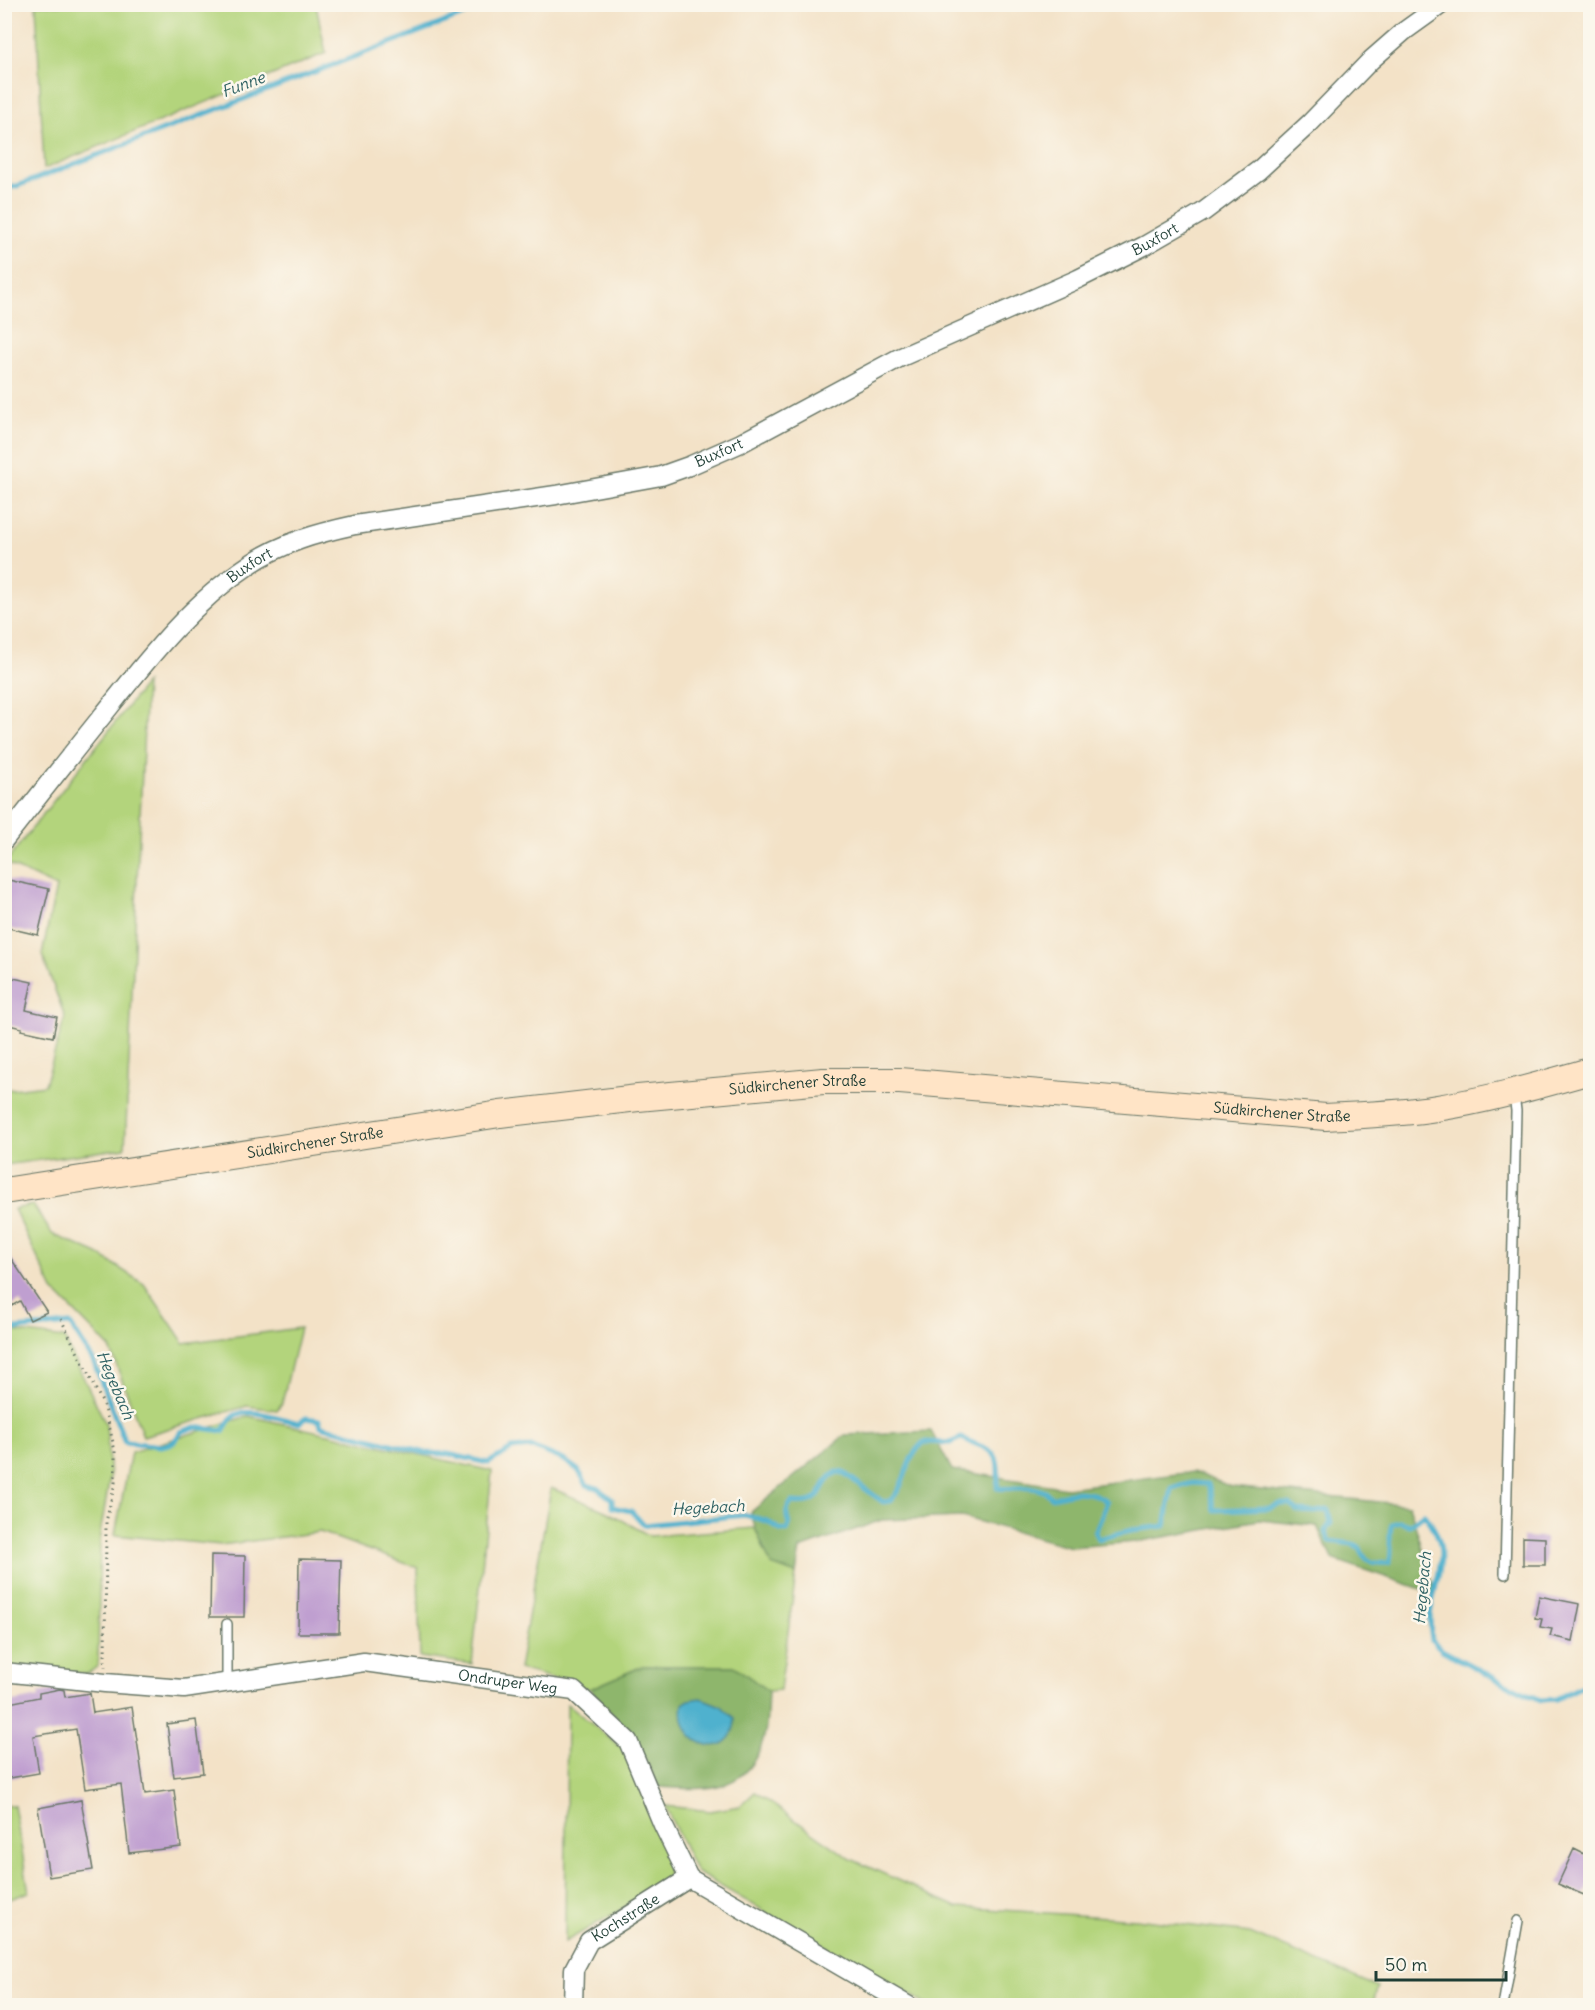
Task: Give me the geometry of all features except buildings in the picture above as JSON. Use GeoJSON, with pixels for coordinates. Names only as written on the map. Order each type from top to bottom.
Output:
{"type":"FeatureCollection","features":[{"type":"Feature","properties":{"kind":"street","name":"Buxfort"},"geometry":{"type":"LineString","coordinates":[[4,840],[147,660],[208,595],[250,564],[314,534],[355,525],[614,486],[661,476],[741,443],[899,358],[1078,279],[1144,246],[1203,212],[1259,170],[1310,123],[1371,60],[1403,32],[1442,4]]}},
{"type":"Feature","properties":{"kind":"street","name":"Südkirchener Straße"},"geometry":{"type":"LineString","coordinates":[[4,1191],[500,1114],[823,1081],[900,1081],[1326,1117],[1437,1108],[1514,1092],[1590,1071]]}},
{"type":"Feature","properties":{"kind":"street","name":"Ondruper Weg"},"geometry":{"type":"LineString","coordinates":[[4,1672],[184,1689],[364,1662],[574,1691],[628,1741],[663,1825],[689,1878]]}},
{"type":"Feature","properties":{"kind":"street","name":"Kochstraße"},"geometry":{"type":"LineString","coordinates":[[573,2006],[574,1970],[589,1941],[689,1878]]}},
{"type":"Feature","properties":{"kind":"street"},"geometry":{"type":"LineString","coordinates":[[689,1878],[909,2006]]}},
{"type":"Feature","properties":{"kind":"lane"},"geometry":{"type":"LineString","coordinates":[[1505,1574],[1516,1111],[1514,1092]]}},
{"type":"Feature","properties":{"kind":"lane"},"geometry":{"type":"LineString","coordinates":[[227,1624],[227,1683]]}},
{"type":"Feature","properties":{"kind":"lane"},"geometry":{"type":"LineString","coordinates":[[1503,2006],[1518,1921]]}},
{"type":"Feature","properties":{"kind":"path"},"geometry":{"type":"LineString","coordinates":[[61,1319],[105,1408],[115,1452],[115,1483],[106,1522],[105,1683]]}},
{"type":"Feature","properties":{"kind":"green space"},"geometry":{"type":"Polygon","coordinates":[[[36,5],[316,5],[326,53],[44,169],[36,5]]]}},
{"type":"Feature","properties":{"kind":"green space"},"geometry":{"type":"Polygon","coordinates":[[[146,683],[125,1148],[5,1165],[5,1090],[45,1085],[65,1017],[42,955],[56,887],[5,863],[146,683]]]}},
{"type":"Feature","properties":{"kind":"green space"},"geometry":{"type":"Polygon","coordinates":[[[33,1205],[52,1234],[98,1254],[144,1284],[184,1343],[300,1328],[282,1403],[277,1410],[247,1406],[143,1436],[110,1348],[53,1290],[14,1209],[33,1205]]]}},
{"type":"Feature","properties":{"kind":"green space"},"geometry":{"type":"Polygon","coordinates":[[[4,1330],[64,1338],[106,1424],[110,1477],[100,1534],[98,1666],[87,1674],[5,1669],[4,1330]]]}},
{"type":"Feature","properties":{"kind":"green space"},"geometry":{"type":"Polygon","coordinates":[[[248,1416],[492,1471],[472,1664],[420,1657],[418,1568],[320,1532],[221,1545],[115,1535],[131,1452],[248,1416]]]}},
{"type":"Feature","properties":{"kind":"green space"},"geometry":{"type":"Polygon","coordinates":[[[931,1431],[952,1470],[1067,1488],[1193,1472],[1232,1487],[1409,1505],[1436,1594],[1332,1559],[1317,1526],[1259,1520],[1136,1542],[1071,1547],[962,1517],[882,1520],[800,1549],[796,1574],[771,1565],[755,1528],[751,1512],[845,1435],[931,1431]]]}},
{"type":"Feature","properties":{"kind":"green space"},"geometry":{"type":"Polygon","coordinates":[[[551,1488],[608,1512],[650,1536],[755,1528],[771,1564],[796,1574],[780,1690],[768,1691],[734,1666],[643,1666],[590,1689],[519,1669],[551,1488]]]}},
{"type":"Feature","properties":{"kind":"green space"},"geometry":{"type":"Polygon","coordinates":[[[643,1666],[734,1666],[768,1691],[764,1737],[757,1756],[748,1769],[737,1779],[710,1788],[659,1787],[637,1743],[590,1689],[643,1666]]]}},
{"type":"Feature","properties":{"kind":"green space"},"geometry":{"type":"Polygon","coordinates":[[[567,1704],[623,1749],[672,1858],[665,1884],[565,1942],[567,1704]]]}},
{"type":"Feature","properties":{"kind":"green space"},"geometry":{"type":"Polygon","coordinates":[[[755,1792],[851,1859],[957,1907],[1136,1919],[1250,1933],[1378,1987],[1372,2006],[928,2005],[696,1872],[665,1806],[710,1811],[740,1806],[755,1792]]]}},
{"type":"Feature","properties":{"kind":"green space"},"geometry":{"type":"Polygon","coordinates":[[[14,1805],[29,1892],[5,1901],[5,1806],[14,1805]]]}},
{"type":"Feature","properties":{"kind":"water"},"geometry":{"type":"Polygon","coordinates":[[[701,1698],[721,1706],[735,1718],[732,1732],[726,1741],[716,1745],[706,1745],[696,1740],[688,1731],[683,1719],[683,1704],[689,1700],[701,1698]]]}},
{"type":"Feature","properties":{"kind":"waterway","name":"Funne"},"geometry":{"type":"LineString","coordinates":[[4,189],[17,186],[492,4]]}},
{"type":"Feature","properties":{"kind":"waterway","name":"Hegebach"},"geometry":{"type":"LineString","coordinates":[[4,1330],[70,1324],[93,1360],[125,1442],[161,1446],[173,1443],[181,1432],[195,1427],[223,1431],[232,1417],[247,1412],[299,1423],[306,1418],[319,1420],[321,1426],[426,1453],[448,1454],[488,1463],[512,1449],[532,1447],[564,1460],[578,1470],[587,1485],[597,1488],[612,1499],[612,1507],[631,1511],[644,1525],[745,1515],[767,1521],[780,1530],[787,1531],[789,1524],[787,1510],[792,1502],[811,1501],[816,1498],[825,1483],[837,1472],[844,1473],[883,1502],[890,1501],[900,1487],[913,1456],[924,1442],[950,1443],[961,1438],[988,1450],[997,1459],[997,1488],[1033,1488],[1052,1498],[1081,1492],[1094,1494],[1107,1502],[1095,1533],[1098,1539],[1132,1530],[1165,1526],[1172,1488],[1193,1483],[1208,1484],[1214,1510],[1269,1508],[1280,1504],[1290,1504],[1297,1511],[1328,1510],[1331,1523],[1325,1531],[1330,1541],[1353,1544],[1360,1548],[1368,1560],[1375,1563],[1389,1563],[1392,1524],[1399,1522],[1410,1525],[1424,1514],[1434,1528],[1441,1552],[1430,1617],[1432,1640],[1442,1650],[1541,1700],[1556,1699],[1590,1682]]}}]}
